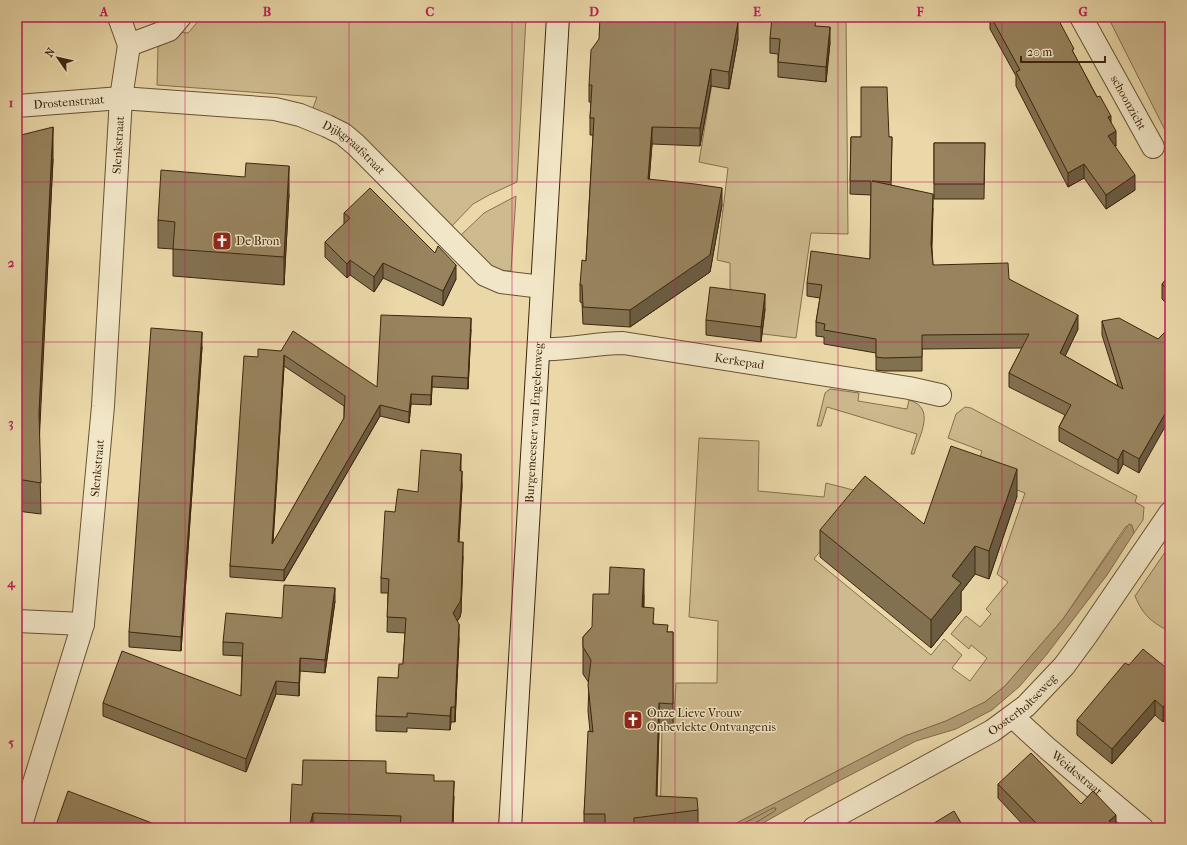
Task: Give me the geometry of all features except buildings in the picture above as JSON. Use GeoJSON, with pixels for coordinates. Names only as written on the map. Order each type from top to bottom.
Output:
{"type":"FeatureCollection","features":[{"type":"Feature","properties":{"kind":"street"},"geometry":{"type":"LineString","coordinates":[[119,17],[129,45],[169,30],[180,17]]}},
{"type":"Feature","properties":{"kind":"street","name":"Burgemeester van Engelenweg"},"geometry":{"type":"LineString","coordinates":[[510,828],[558,17]]}},
{"type":"Feature","properties":{"kind":"street","name":"schoonzicht"},"geometry":{"type":"LineString","coordinates":[[1081,17],[1153,147]]}},
{"type":"Feature","properties":{"kind":"street","name":"Slenkstraat"},"geometry":{"type":"LineString","coordinates":[[20,828],[83,624],[103,406],[121,98],[129,45]]}},
{"type":"Feature","properties":{"kind":"street","name":"Dijkgraafstraat"},"geometry":{"type":"LineString","coordinates":[[121,98],[275,109],[300,115],[327,126],[343,134],[356,145],[485,275],[501,282],[542,287]]}},
{"type":"Feature","properties":{"kind":"street","name":"Drostenstraat"},"geometry":{"type":"LineString","coordinates":[[17,106],[121,98]]}},
{"type":"Feature","properties":{"kind":"street","name":"Kerkepad"},"geometry":{"type":"LineString","coordinates":[[538,349],[561,350],[606,343],[623,343],[940,394]]}},
{"type":"Feature","properties":{"kind":"street","name":"Oosterholtseweg"},"geometry":{"type":"LineString","coordinates":[[814,828],[935,764],[992,731],[1013,717],[1038,695],[1076,650],[1170,513]]}},
{"type":"Feature","properties":{"kind":"street"},"geometry":{"type":"LineString","coordinates":[[17,621],[83,624]]}},
{"type":"Feature","properties":{"kind":"street","name":"Weidestraat"},"geometry":{"type":"LineString","coordinates":[[1013,717],[1022,727],[1142,828]]}},
{"type":"Feature","properties":{"kind":"shaded area"},"geometry":{"type":"Polygon","coordinates":[[[202,17],[526,17],[517,182],[473,204],[451,227],[337,119],[313,108],[317,97],[157,85],[158,47],[170,40],[176,32],[188,33],[202,17]]]}},
{"type":"Feature","properties":{"kind":"shaded area"},"geometry":{"type":"Polygon","coordinates":[[[723,17],[846,17],[848,234],[811,233],[796,338],[755,333],[748,309],[730,288],[730,263],[717,260],[728,168],[699,162],[723,17]]]}},
{"type":"Feature","properties":{"kind":"shaded area"},"geometry":{"type":"Polygon","coordinates":[[[1108,17],[1170,17],[1170,141],[1168,136],[1108,17]]]}},
{"type":"Feature","properties":{"kind":"shaded area"},"geometry":{"type":"Polygon","coordinates":[[[516,196],[511,271],[496,268],[483,260],[460,236],[484,213],[516,196]]]}},
{"type":"Feature","properties":{"kind":"shaded area"},"geometry":{"type":"Polygon","coordinates":[[[830,389],[859,393],[858,401],[907,409],[909,400],[917,404],[922,409],[924,422],[914,454],[911,454],[917,434],[827,407],[821,426],[817,426],[825,393],[830,389]]]}},
{"type":"Feature","properties":{"kind":"shaded area"},"geometry":{"type":"Polygon","coordinates":[[[965,407],[971,408],[1137,496],[1135,502],[1144,507],[1143,520],[1134,533],[1133,529],[1126,526],[1063,619],[1005,686],[985,702],[946,721],[905,736],[727,828],[660,828],[662,730],[673,730],[676,683],[717,683],[718,621],[689,617],[699,438],[759,441],[758,491],[824,497],[826,483],[861,492],[859,502],[814,559],[931,655],[944,639],[962,655],[952,668],[970,681],[987,658],[971,645],[969,649],[951,634],[966,616],[980,627],[991,614],[986,609],[1008,582],[997,574],[1025,493],[975,474],[982,451],[948,438],[956,414],[965,407]]]}},
{"type":"Feature","properties":{"kind":"shaded area"},"geometry":{"type":"Polygon","coordinates":[[[1170,545],[1170,632],[1158,625],[1145,614],[1135,596],[1170,545]]]}},
{"type":"Feature","properties":{"kind":"water"},"geometry":{"type":"Polygon","coordinates":[[[1129,524],[1132,525],[1134,533],[1107,575],[1047,654],[1020,686],[992,710],[956,729],[916,741],[829,786],[754,828],[727,828],[905,736],[946,721],[985,702],[1005,686],[1063,619],[1129,524]]]}},
{"type":"Feature","properties":{"kind":"place","name":"De Bron"},"geometry":{"type":"Point","coordinates":[222,241]}},
{"type":"Feature","properties":{"kind":"place","name":"Onze Lieve Vrouw Onbevlekte Ontvangenis"},"geometry":{"type":"Point","coordinates":[633,720]}}]}
